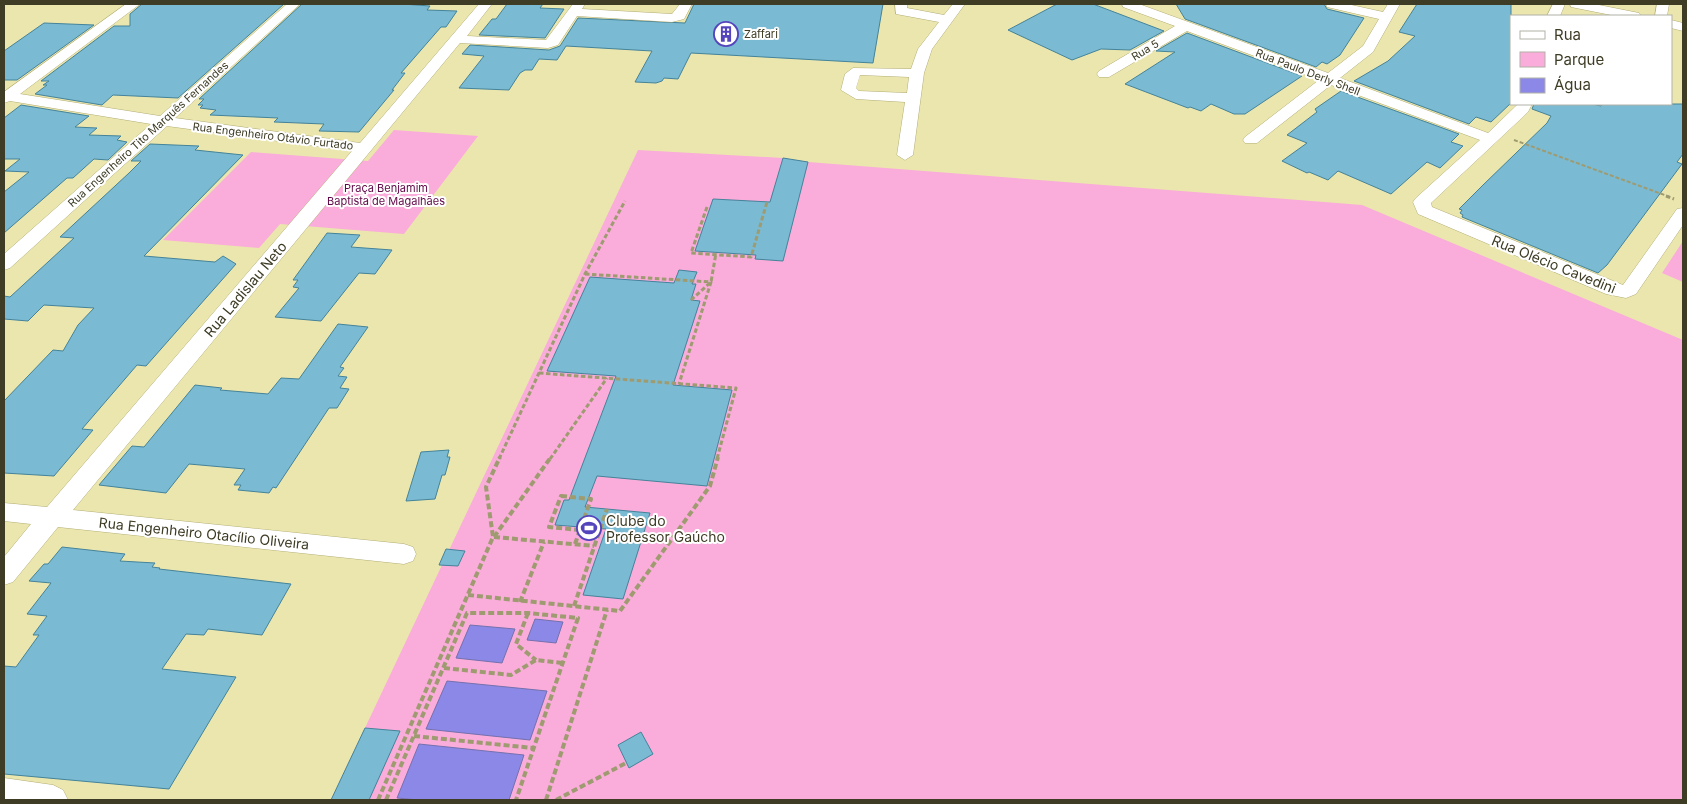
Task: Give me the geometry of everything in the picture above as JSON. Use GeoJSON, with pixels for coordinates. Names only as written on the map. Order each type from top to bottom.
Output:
{"type":"FeatureCollection","features":[{"type":"Feature","properties":{"kind":"street"},"geometry":{"type":"LineString","coordinates":[[5,97],[134,4]]}},
{"type":"Feature","properties":{"kind":"street","name":"Rua Engenheiro Tito Marquês Fernandes"},"geometry":{"type":"LineString","coordinates":[[4,264],[294,4]]}},
{"type":"Feature","properties":{"kind":"street","name":"Rua Ladislau Neto"},"geometry":{"type":"LineString","coordinates":[[4,574],[486,4]]}},
{"type":"Feature","properties":{"kind":"street"},"geometry":{"type":"LineString","coordinates":[[456,39],[548,44],[552,42],[576,8],[592,13],[675,18],[679,16],[686,4]]}},
{"type":"Feature","properties":{"kind":"street"},"geometry":{"type":"LineString","coordinates":[[901,4],[901,11],[952,9]]}},
{"type":"Feature","properties":{"kind":"street","name":"Rua Paulo Derly Shell"},"geometry":{"type":"LineString","coordinates":[[1128,4],[1328,80],[1493,136]]}},
{"type":"Feature","properties":{"kind":"street"},"geometry":{"type":"LineString","coordinates":[[1332,4],[1387,17]]}},
{"type":"Feature","properties":{"kind":"street"},"geometry":{"type":"LineString","coordinates":[[1251,140],[1368,49],[1394,4]]}},
{"type":"Feature","properties":{"kind":"street"},"geometry":{"type":"LineString","coordinates":[[1576,4],[1629,15]]}},
{"type":"Feature","properties":{"kind":"street"},"geometry":{"type":"LineString","coordinates":[[905,155],[917,73],[925,49],[952,9]]}},
{"type":"Feature","properties":{"kind":"street","name":"Rua 5"},"geometry":{"type":"LineString","coordinates":[[1104,74],[1185,26]]}},
{"type":"Feature","properties":{"kind":"street"},"geometry":{"type":"LineString","coordinates":[[913,98],[856,95],[848,90],[852,74],[858,71],[917,73]]}},
{"type":"Feature","properties":{"kind":"street","name":"Rua Engenheiro Otávio Furtado"},"geometry":{"type":"LineString","coordinates":[[5,97],[162,121],[364,148]]}},
{"type":"Feature","properties":{"kind":"street"},"geometry":{"type":"LineString","coordinates":[[1493,136],[1523,109],[1524,105]]}},
{"type":"Feature","properties":{"kind":"street","name":"Rua Olécio Cavedini"},"geometry":{"type":"LineString","coordinates":[[1493,136],[1422,202],[1422,207],[1428,212],[1620,292],[1629,290],[1683,212]]}},
{"type":"Feature","properties":{"kind":"street","name":"Rua Engenheiro Otacílio Oliveira"},"geometry":{"type":"LineString","coordinates":[[4,512],[404,554]]}},
{"type":"Feature","properties":{"kind":"street"},"geometry":{"type":"LineString","coordinates":[[4,794],[53,800]]}},
{"type":"Feature","properties":{"kind":"path"},"geometry":{"type":"LineString","coordinates":[[1493,136],[1683,202]]}},
{"type":"Feature","properties":{"kind":"path"},"geometry":{"type":"LineString","coordinates":[[493,537],[486,487],[585,274],[625,202]]}},
{"type":"Feature","properties":{"kind":"path"},"geometry":{"type":"LineString","coordinates":[[707,206],[691,252],[751,256],[766,202]]}},
{"type":"Feature","properties":{"kind":"path"},"geometry":{"type":"LineString","coordinates":[[679,384],[711,282],[716,253]]}},
{"type":"Feature","properties":{"kind":"path"},"geometry":{"type":"LineString","coordinates":[[585,274],[711,282]]}},
{"type":"Feature","properties":{"kind":"path"},"geometry":{"type":"LineString","coordinates":[[691,300],[711,282]]}},
{"type":"Feature","properties":{"kind":"path"},"geometry":{"type":"LineString","coordinates":[[468,596],[620,611],[710,486],[736,388],[539,373]]}},
{"type":"Feature","properties":{"kind":"path"},"geometry":{"type":"LineString","coordinates":[[378,800],[493,537],[607,378]]}},
{"type":"Feature","properties":{"kind":"path"},"geometry":{"type":"LineString","coordinates":[[575,544],[580,530],[591,499],[561,496],[549,527],[580,530]]}},
{"type":"Feature","properties":{"kind":"path"},"geometry":{"type":"LineString","coordinates":[[574,606],[607,510]]}},
{"type":"Feature","properties":{"kind":"path"},"geometry":{"type":"LineString","coordinates":[[493,537],[594,546]]}},
{"type":"Feature","properties":{"kind":"path"},"geometry":{"type":"LineString","coordinates":[[520,602],[544,542]]}},
{"type":"Feature","properties":{"kind":"path"},"geometry":{"type":"LineString","coordinates":[[546,800],[607,610]]}},
{"type":"Feature","properties":{"kind":"path"},"geometry":{"type":"LineString","coordinates":[[386,800],[467,613],[528,613],[578,618],[516,800]]}},
{"type":"Feature","properties":{"kind":"path"},"geometry":{"type":"LineString","coordinates":[[528,613],[516,644],[536,660],[562,662]]}},
{"type":"Feature","properties":{"kind":"path"},"geometry":{"type":"LineString","coordinates":[[444,668],[510,675],[536,660]]}},
{"type":"Feature","properties":{"kind":"path"},"geometry":{"type":"LineString","coordinates":[[414,736],[533,748]]}},
{"type":"Feature","properties":{"kind":"path"},"geometry":{"type":"LineString","coordinates":[[556,800],[626,763]]}},
{"type":"Feature","properties":{"kind":"green space","name":"Praça Benjamim Baptista de Magalhães"},"geometry":{"type":"Polygon","coordinates":[[[394,130],[478,136],[404,234],[280,224],[259,248],[163,240],[251,152],[368,161],[394,130]]]}},
{"type":"Feature","properties":{"kind":"green space"},"geometry":{"type":"Polygon","coordinates":[[[638,150],[783,158],[808,162],[1362,205],[1683,340],[1683,800],[331,800],[638,150]]]}},
{"type":"Feature","properties":{"kind":"green space"},"geometry":{"type":"Polygon","coordinates":[[[1683,241],[1683,282],[1662,273],[1683,241]]]}},
{"type":"Feature","properties":{"kind":"water"},"geometry":{"type":"Polygon","coordinates":[[[535,619],[563,622],[556,643],[527,640],[535,619]]]}},
{"type":"Feature","properties":{"kind":"water"},"geometry":{"type":"Polygon","coordinates":[[[470,625],[515,629],[502,663],[456,658],[470,625]]]}},
{"type":"Feature","properties":{"kind":"water"},"geometry":{"type":"Polygon","coordinates":[[[447,681],[547,691],[530,740],[426,729],[447,681]]]}},
{"type":"Feature","properties":{"kind":"water"},"geometry":{"type":"Polygon","coordinates":[[[419,744],[524,755],[509,800],[418,800],[397,798],[419,744]]]}},
{"type":"Feature","properties":{"kind":"building"},"geometry":{"type":"Polygon","coordinates":[[[142,4],[284,4],[178,98],[113,95],[102,105],[35,94],[47,85],[43,85],[49,81],[41,81],[114,26],[130,26],[130,14],[142,4]]]}},
{"type":"Feature","properties":{"kind":"building"},"geometry":{"type":"Polygon","coordinates":[[[302,4],[403,4],[430,6],[427,10],[457,11],[446,27],[441,27],[401,73],[405,73],[392,90],[394,90],[359,132],[319,131],[324,124],[274,122],[278,118],[210,115],[216,110],[200,108],[203,105],[198,105],[204,99],[199,99],[302,4]]]}},
{"type":"Feature","properties":{"kind":"building"},"geometry":{"type":"Polygon","coordinates":[[[507,4],[543,4],[540,8],[564,9],[545,38],[479,35],[492,19],[496,19],[507,4]]]}},
{"type":"Feature","properties":{"kind":"building","name":"Zaffari"},"geometry":{"type":"Polygon","coordinates":[[[694,4],[883,4],[873,63],[691,53],[678,79],[664,78],[656,83],[635,82],[652,51],[566,46],[557,60],[539,59],[532,70],[525,70],[520,73],[509,90],[459,88],[484,56],[462,54],[470,45],[549,50],[560,46],[578,18],[685,23],[694,4]]]}},
{"type":"Feature","properties":{"kind":"building"},"geometry":{"type":"Polygon","coordinates":[[[1057,4],[1093,4],[1164,31],[1130,50],[1101,49],[1072,60],[1008,30],[1057,4]]]}},
{"type":"Feature","properties":{"kind":"building"},"geometry":{"type":"Polygon","coordinates":[[[1176,4],[1324,4],[1327,9],[1364,18],[1340,55],[1327,64],[1322,62],[1316,67],[1185,19],[1176,4]]]}},
{"type":"Feature","properties":{"kind":"building"},"geometry":{"type":"Polygon","coordinates":[[[1417,4],[1511,4],[1510,104],[1491,122],[1476,117],[1469,124],[1354,81],[1388,61],[1415,36],[1399,32],[1417,4]]]}},
{"type":"Feature","properties":{"kind":"building"},"geometry":{"type":"Polygon","coordinates":[[[44,23],[94,25],[17,80],[4,80],[4,51],[44,23]]]}},
{"type":"Feature","properties":{"kind":"building"},"geometry":{"type":"Polygon","coordinates":[[[1187,33],[1302,76],[1245,114],[1234,114],[1211,104],[1201,111],[1188,108],[1125,84],[1175,52],[1156,51],[1187,33]]]}},
{"type":"Feature","properties":{"kind":"building"},"geometry":{"type":"Polygon","coordinates":[[[1341,91],[1459,134],[1451,142],[1463,146],[1440,168],[1427,162],[1391,194],[1338,171],[1328,180],[1309,172],[1307,173],[1282,161],[1307,143],[1287,135],[1317,112],[1315,109],[1341,91]]]}},
{"type":"Feature","properties":{"kind":"building"},"geometry":{"type":"Polygon","coordinates":[[[1683,104],[1683,154],[1677,162],[1682,164],[1607,265],[1598,273],[1462,217],[1463,215],[1460,213],[1462,210],[1459,209],[1547,123],[1551,116],[1532,109],[1534,105],[1683,104]]]}},
{"type":"Feature","properties":{"kind":"building"},"geometry":{"type":"Polygon","coordinates":[[[21,105],[89,116],[75,127],[97,128],[89,135],[121,136],[117,140],[127,142],[108,160],[94,159],[73,178],[67,178],[4,233],[4,192],[29,172],[5,171],[20,159],[4,159],[4,118],[21,105]]]}},
{"type":"Feature","properties":{"kind":"building"},"geometry":{"type":"Polygon","coordinates":[[[150,144],[199,146],[195,150],[243,155],[144,256],[215,262],[223,256],[236,264],[146,366],[137,365],[82,429],[93,430],[54,476],[4,473],[4,401],[53,350],[63,351],[78,325],[94,308],[44,305],[28,321],[4,319],[4,296],[10,297],[74,238],[60,237],[141,161],[131,161],[150,144]]]}},
{"type":"Feature","properties":{"kind":"building"},"geometry":{"type":"Polygon","coordinates":[[[783,158],[808,162],[783,261],[755,259],[756,255],[695,251],[713,199],[770,202],[783,158]]]}},
{"type":"Feature","properties":{"kind":"building"},"geometry":{"type":"Polygon","coordinates":[[[327,233],[360,235],[351,247],[392,250],[375,274],[359,273],[321,321],[275,317],[299,288],[293,287],[298,280],[293,280],[327,233]]]}},
{"type":"Feature","properties":{"kind":"building"},"geometry":{"type":"Polygon","coordinates":[[[679,270],[697,272],[692,284],[696,284],[691,300],[700,301],[673,385],[732,390],[707,486],[597,476],[585,507],[650,513],[623,599],[583,595],[606,529],[555,525],[564,500],[569,500],[616,376],[547,371],[590,277],[674,283],[679,270]]]}},
{"type":"Feature","properties":{"kind":"building"},"geometry":{"type":"Polygon","coordinates":[[[338,324],[368,327],[340,367],[344,368],[338,376],[347,377],[340,388],[349,389],[337,408],[329,408],[276,488],[273,487],[269,493],[238,490],[241,485],[234,485],[245,469],[189,464],[166,493],[99,485],[132,446],[144,447],[195,385],[222,388],[220,390],[268,394],[281,378],[299,379],[338,324]]]}},
{"type":"Feature","properties":{"kind":"building"},"geometry":{"type":"Polygon","coordinates":[[[449,450],[447,457],[450,457],[445,475],[442,475],[435,499],[406,501],[421,452],[449,450]]]}},
{"type":"Feature","properties":{"kind":"building"},"geometry":{"type":"Polygon","coordinates":[[[62,547],[125,554],[120,561],[155,563],[152,567],[159,569],[291,584],[262,635],[208,629],[204,635],[186,634],[162,669],[236,677],[169,789],[4,774],[4,666],[16,667],[39,635],[33,635],[47,616],[27,614],[51,583],[29,581],[44,564],[48,564],[62,547]]]}},
{"type":"Feature","properties":{"kind":"building"},"geometry":{"type":"Polygon","coordinates":[[[446,549],[465,551],[458,566],[439,565],[446,549]]]}},
{"type":"Feature","properties":{"kind":"building"},"geometry":{"type":"Polygon","coordinates":[[[365,728],[400,731],[369,800],[331,800],[365,728]]]}},
{"type":"Feature","properties":{"kind":"building"},"geometry":{"type":"Polygon","coordinates":[[[641,732],[653,754],[629,768],[618,745],[641,732]]]}},
{"type":"Feature","properties":{"kind":"place","name":"Zaffari"},"geometry":{"type":"Point","coordinates":[726,34]}},
{"type":"Feature","properties":{"kind":"place","name":"Clube do Professor Gaúcho"},"geometry":{"type":"Point","coordinates":[589,528]}}]}
